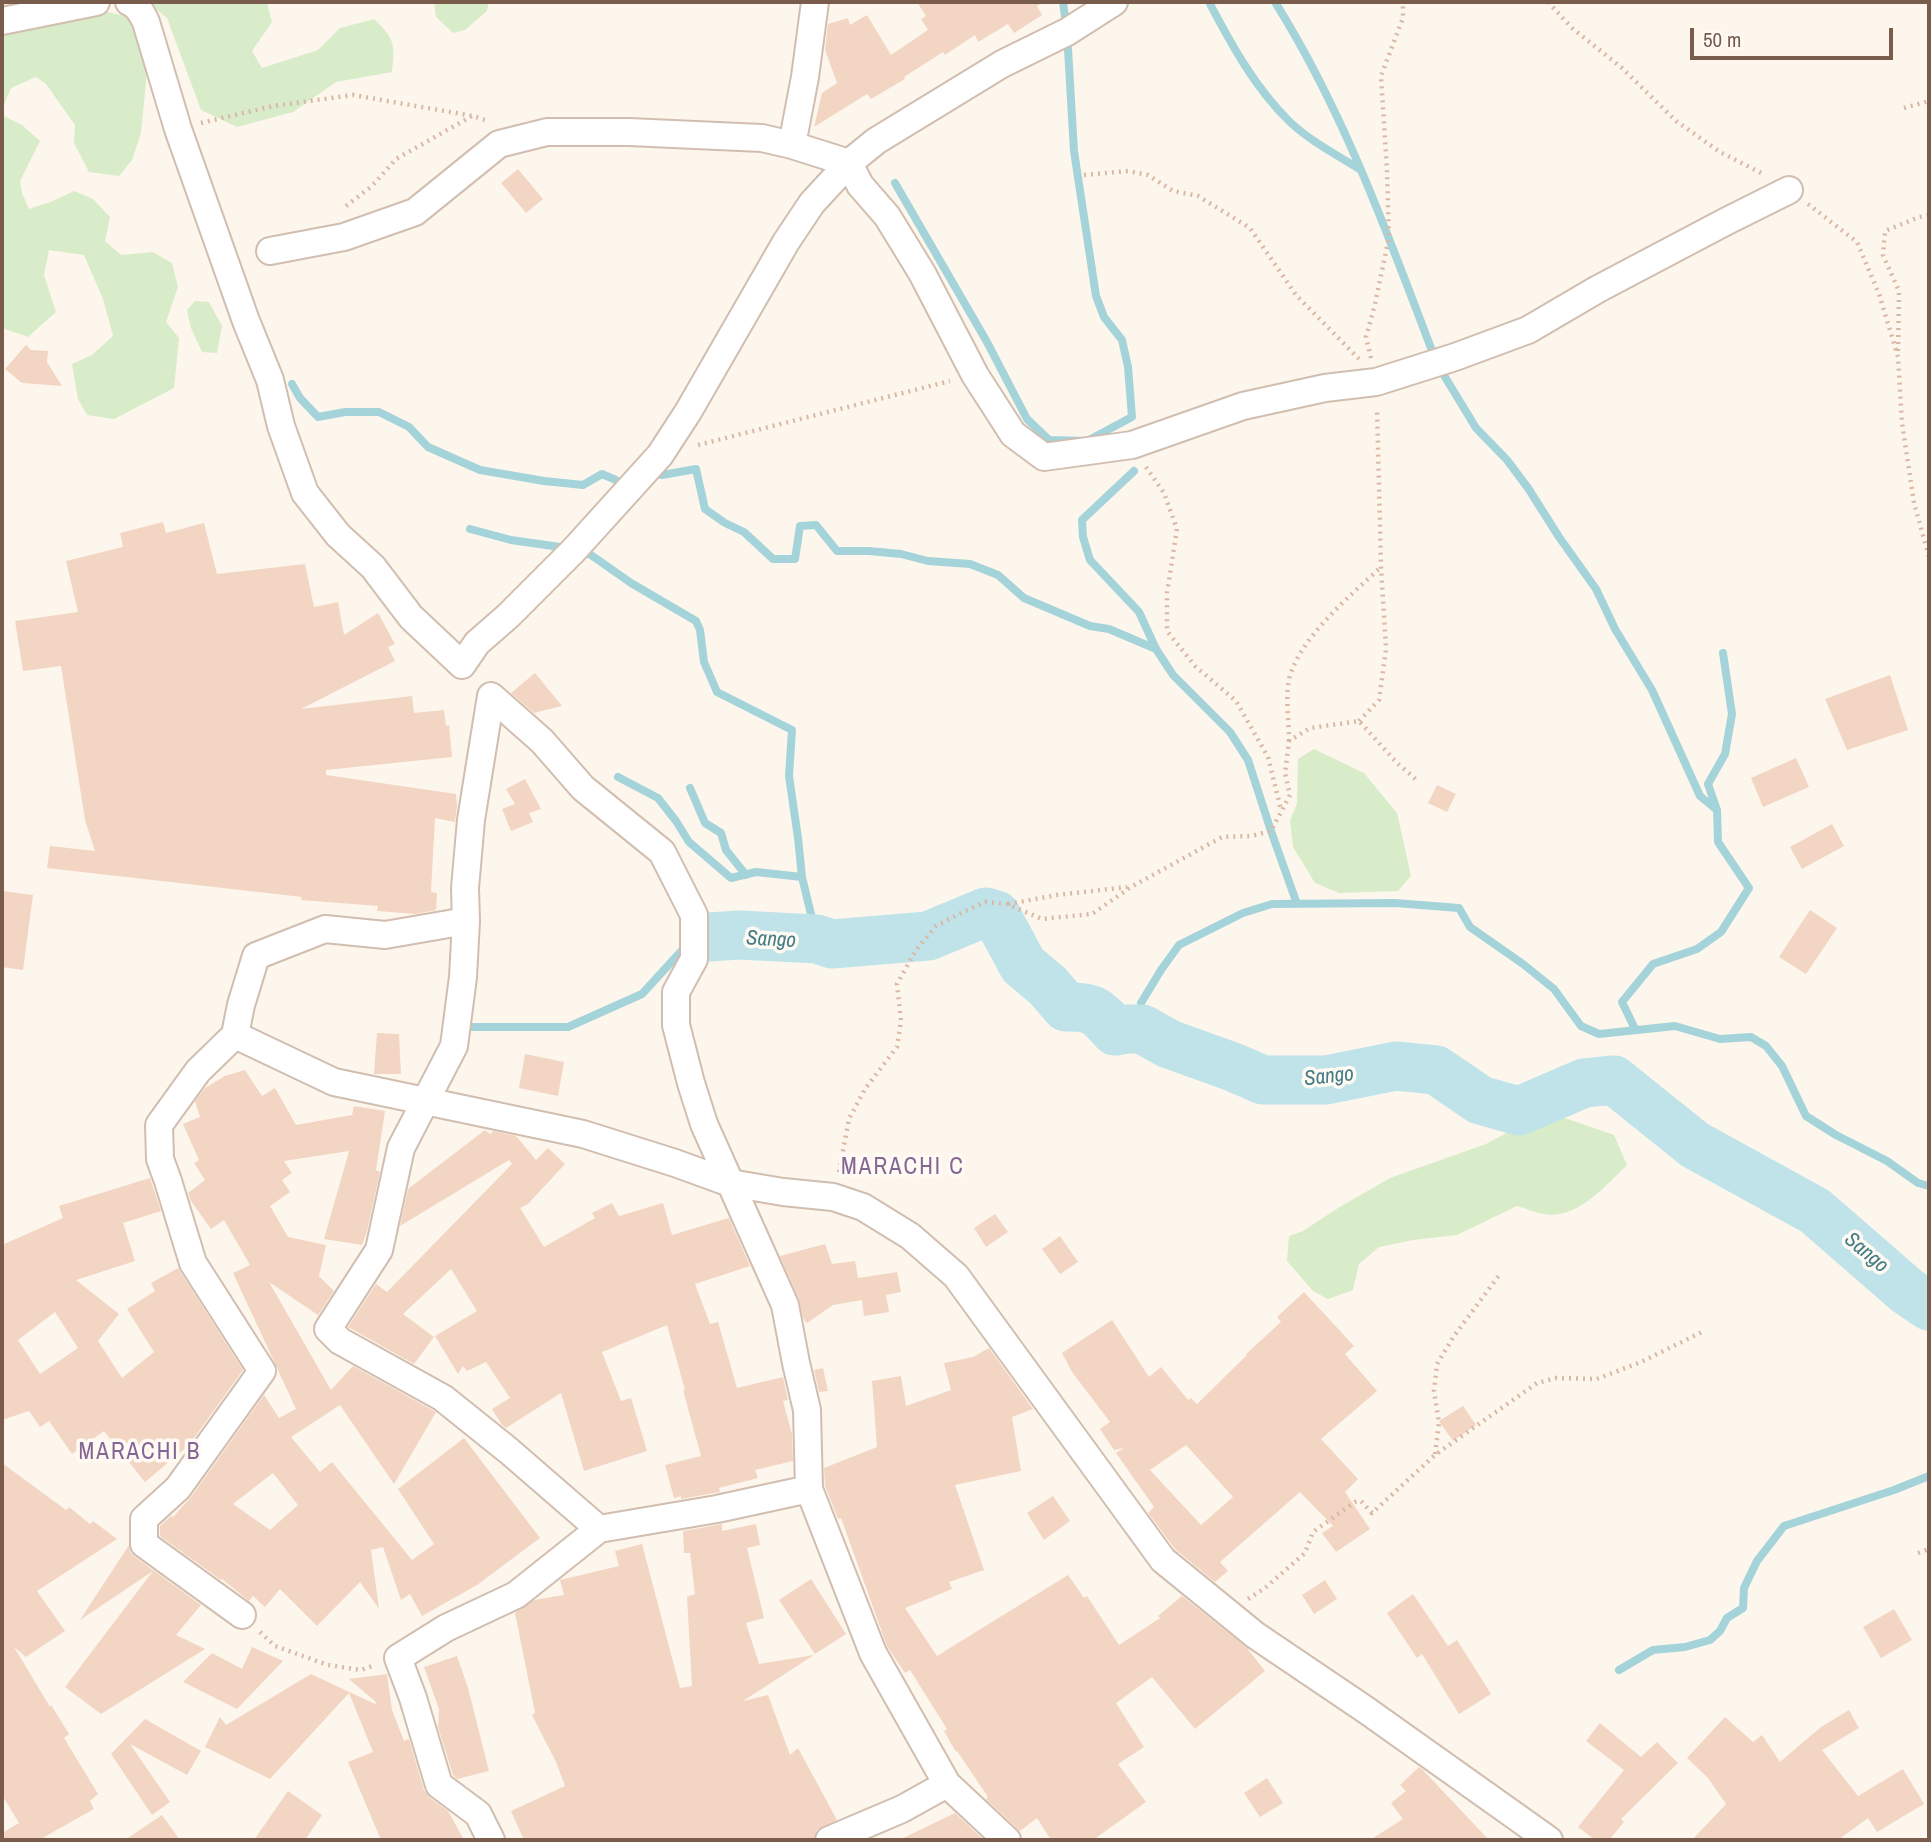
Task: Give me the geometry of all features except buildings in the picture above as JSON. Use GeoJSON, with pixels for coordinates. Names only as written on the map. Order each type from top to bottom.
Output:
{"type":"FeatureCollection","features":[{"type":"Feature","properties":{"kind":"street"},"geometry":{"type":"LineString","coordinates":[[2,21],[96,2]]}},
{"type":"Feature","properties":{"kind":"street"},"geometry":{"type":"LineString","coordinates":[[129,2],[141,12],[146,22],[178,129],[246,321],[270,380],[281,426],[306,493],[338,535],[373,567],[411,617],[491,696],[542,741],[583,788],[662,852],[686,897],[694,915],[694,959],[676,992],[677,1025],[704,1124],[785,1305],[807,1410],[809,1489],[873,1653],[947,1784],[1006,1840]]}},
{"type":"Feature","properties":{"kind":"street"},"geometry":{"type":"LineString","coordinates":[[792,145],[805,77],[814,2]]}},
{"type":"Feature","properties":{"kind":"street"},"geometry":{"type":"LineString","coordinates":[[462,665],[477,643],[574,550],[660,455],[688,412],[786,242],[812,203],[849,163],[876,141],[1002,64],[1067,32],[1114,2]]}},
{"type":"Feature","properties":{"kind":"street"},"geometry":{"type":"LineString","coordinates":[[270,251],[344,237],[415,212],[499,144],[547,132],[629,132],[762,138],[792,145],[849,163],[860,185],[887,216],[922,273],[975,375],[1013,434],[1044,457],[1132,445],[1243,406],[1325,388],[1376,382],[1455,357],[1528,330],[1644,265],[1788,190]]}},
{"type":"Feature","properties":{"kind":"street"},"geometry":{"type":"LineString","coordinates":[[491,696],[471,820],[465,887],[463,977],[454,1046],[401,1148],[379,1250],[328,1329],[340,1341],[443,1398],[599,1529]]}},
{"type":"Feature","properties":{"kind":"street"},"geometry":{"type":"LineString","coordinates":[[242,1615],[144,1544],[144,1519],[178,1489],[262,1371],[193,1263],[160,1159],[159,1125],[198,1070],[235,1035],[256,956],[325,929],[385,935],[466,922]]}},
{"type":"Feature","properties":{"kind":"street"},"geometry":{"type":"LineString","coordinates":[[235,1035],[334,1082],[583,1134],[730,1183],[833,1197],[863,1207],[910,1236],[956,1276],[1163,1560],[1255,1635],[1367,1710],[1549,1840]]}},
{"type":"Feature","properties":{"kind":"street"},"geometry":{"type":"LineString","coordinates":[[491,1840],[478,1814],[439,1784],[398,1658],[446,1628],[516,1595],[599,1529],[717,1509],[809,1489]]}},
{"type":"Feature","properties":{"kind":"street"},"geometry":{"type":"LineString","coordinates":[[829,1840],[902,1809],[947,1784]]}},
{"type":"Feature","properties":{"kind":"path"},"geometry":{"type":"LineString","coordinates":[[1548,2],[1572,28],[1622,68],[1676,121],[1720,152],[1772,178],[1857,242],[1879,294],[1898,357]]}},
{"type":"Feature","properties":{"kind":"path"},"geometry":{"type":"LineString","coordinates":[[178,129],[273,106],[352,95],[472,116],[498,124]]}},
{"type":"Feature","properties":{"kind":"path"},"geometry":{"type":"LineString","coordinates":[[1904,108],[1929,101]]}},
{"type":"Feature","properties":{"kind":"path"},"geometry":{"type":"LineString","coordinates":[[341,210],[373,186],[396,159],[472,116]]}},
{"type":"Feature","properties":{"kind":"path"},"geometry":{"type":"LineString","coordinates":[[1084,175],[1128,171],[1148,175],[1173,191],[1198,196],[1250,228],[1296,295],[1366,366]]}},
{"type":"Feature","properties":{"kind":"path"},"geometry":{"type":"LineString","coordinates":[[1929,215],[1885,231],[1884,255],[1899,291],[1898,357],[1902,423],[1913,503],[1929,557]]}},
{"type":"Feature","properties":{"kind":"path"},"geometry":{"type":"LineString","coordinates":[[660,455],[975,375]]}},
{"type":"Feature","properties":{"kind":"path"},"geometry":{"type":"LineString","coordinates":[[1132,445],[1164,493],[1177,529],[1167,593],[1167,631],[1195,666],[1236,701],[1268,757],[1281,811]]}},
{"type":"Feature","properties":{"kind":"path"},"geometry":{"type":"LineString","coordinates":[[1007,904],[1042,919],[1092,914],[1131,887],[1223,837],[1251,836],[1271,831],[1290,795],[1285,772],[1289,741],[1288,685],[1297,659],[1329,615],[1381,566]]}},
{"type":"Feature","properties":{"kind":"path"},"geometry":{"type":"LineString","coordinates":[[1289,741],[1310,729],[1359,721],[1396,763],[1419,782]]}},
{"type":"Feature","properties":{"kind":"path"},"geometry":{"type":"LineString","coordinates":[[833,1197],[849,1119],[866,1089],[897,1046],[901,1021],[897,984],[916,950],[936,926],[985,902],[1007,904],[1057,895],[1131,887]]}},
{"type":"Feature","properties":{"kind":"path"},"geometry":{"type":"LineString","coordinates":[[1435,1455],[1439,1423],[1434,1391],[1437,1364],[1454,1336],[1500,1274]]}},
{"type":"Feature","properties":{"kind":"path"},"geometry":{"type":"LineString","coordinates":[[1227,1612],[1265,1588],[1305,1553],[1313,1532],[1354,1502],[1361,1501],[1372,1513],[1435,1455],[1536,1383],[1556,1378],[1597,1379],[1641,1362],[1704,1331]]}},
{"type":"Feature","properties":{"kind":"path"},"geometry":{"type":"LineString","coordinates":[[1918,1553],[1929,1549]]}},
{"type":"Feature","properties":{"kind":"path"},"geometry":{"type":"LineString","coordinates":[[242,1615],[275,1646],[328,1665],[361,1670],[398,1658]]}},
{"type":"Feature","properties":{"kind":"green space"},"geometry":{"type":"Polygon","coordinates":[[[148,2],[267,2],[272,22],[252,51],[262,68],[318,50],[340,28],[374,19],[390,37],[392,72],[336,82],[293,112],[237,127],[201,110],[167,18],[148,2]]]}},
{"type":"Feature","properties":{"kind":"green space"},"geometry":{"type":"Polygon","coordinates":[[[434,2],[489,2],[487,11],[465,30],[453,33],[436,17],[434,2]]]}},
{"type":"Feature","properties":{"kind":"green space"},"geometry":{"type":"Polygon","coordinates":[[[107,12],[134,18],[150,41],[141,133],[132,160],[119,176],[89,172],[74,143],[75,125],[46,84],[36,77],[11,88],[2,110],[2,27],[52,20],[77,20],[107,12]]]}},
{"type":"Feature","properties":{"kind":"green space"},"geometry":{"type":"Polygon","coordinates":[[[2,115],[22,125],[40,141],[20,181],[29,209],[74,191],[93,199],[110,217],[105,241],[121,255],[153,252],[172,263],[178,287],[166,322],[179,338],[174,388],[114,419],[87,415],[78,399],[72,364],[92,355],[113,336],[103,299],[84,255],[49,250],[44,275],[56,312],[28,337],[2,328],[2,115]]]}},
{"type":"Feature","properties":{"kind":"green space"},"geometry":{"type":"Polygon","coordinates":[[[195,301],[209,302],[222,326],[217,353],[202,352],[191,328],[187,310],[195,301]]]}},
{"type":"Feature","properties":{"kind":"green space"},"geometry":{"type":"Polygon","coordinates":[[[1314,749],[1364,773],[1397,813],[1411,876],[1398,891],[1339,893],[1315,883],[1293,847],[1290,820],[1297,804],[1298,759],[1314,749]]]}},
{"type":"Feature","properties":{"kind":"green space"},"geometry":{"type":"Polygon","coordinates":[[[1559,1116],[1614,1135],[1627,1165],[1579,1207],[1556,1214],[1517,1206],[1457,1235],[1379,1247],[1359,1264],[1353,1290],[1328,1299],[1313,1291],[1287,1261],[1289,1236],[1303,1231],[1390,1178],[1486,1144],[1531,1120],[1559,1116]]]}},
{"type":"Feature","properties":{"kind":"waterway"},"geometry":{"type":"LineString","coordinates":[[895,183],[987,342],[1027,419],[1049,440],[1087,441],[1132,417],[1128,367],[1122,340],[1104,317],[1096,296],[1074,151],[1063,2]]}},
{"type":"Feature","properties":{"kind":"waterway"},"geometry":{"type":"LineString","coordinates":[[1209,2],[1245,65],[1277,109],[1306,135],[1361,170]]}},
{"type":"Feature","properties":{"kind":"waterway"},"geometry":{"type":"LineString","coordinates":[[1275,2],[1344,130],[1434,356]]}},
{"type":"Feature","properties":{"kind":"waterway"},"geometry":{"type":"LineString","coordinates":[[1445,377],[1476,428],[1507,460],[1528,488],[1596,589],[1615,629],[1652,690],[1700,796],[1717,810]]}},
{"type":"Feature","properties":{"kind":"waterway"},"geometry":{"type":"LineString","coordinates":[[292,384],[300,398],[318,417],[345,412],[379,412],[409,427],[428,447],[480,470],[583,485],[602,474],[616,480]]}},
{"type":"Feature","properties":{"kind":"waterway"},"geometry":{"type":"LineString","coordinates":[[662,475],[696,469],[705,509],[744,532],[773,559],[795,559],[800,526],[816,525],[837,551],[901,554],[928,561],[970,564],[998,575],[1024,598],[1090,626],[1109,629],[1156,649]]}},
{"type":"Feature","properties":{"kind":"waterway"},"geometry":{"type":"LineString","coordinates":[[1134,471],[1082,520],[1083,537],[1090,560],[1139,612],[1156,649],[1173,675],[1230,732],[1248,760],[1297,904]]}},
{"type":"Feature","properties":{"kind":"waterway"},"geometry":{"type":"LineString","coordinates":[[470,529],[511,540],[567,548]]}},
{"type":"Feature","properties":{"kind":"waterway"},"geometry":{"type":"LineString","coordinates":[[579,551],[591,555],[631,583],[696,621],[700,630],[704,662],[717,692],[792,730],[789,776],[802,877]]}},
{"type":"Feature","properties":{"kind":"waterway"},"geometry":{"type":"LineString","coordinates":[[1635,1029],[1622,1002],[1653,964],[1697,949],[1721,932],[1749,888],[1718,842],[1717,810],[1708,784],[1725,754],[1732,714],[1723,653]]}},
{"type":"Feature","properties":{"kind":"waterway"},"geometry":{"type":"LineString","coordinates":[[618,777],[658,798],[689,842],[731,878],[756,872],[802,877],[817,939]]}},
{"type":"Feature","properties":{"kind":"waterway"},"geometry":{"type":"LineString","coordinates":[[690,788],[705,823],[721,833],[726,850],[746,875]]}},
{"type":"Feature","properties":{"kind":"waterway"},"geometry":{"type":"LineString","coordinates":[[1142,1029],[1141,1003],[1179,945],[1243,913],[1272,904],[1395,903],[1459,908],[1470,927],[1554,989],[1581,1026],[1599,1034],[1675,1026],[1720,1039],[1751,1037],[1766,1046],[1782,1066],[1806,1116],[1887,1161],[1918,1183],[1929,1186]]}},
{"type":"Feature","properties":{"kind":"waterway","name":"Sango"},"geometry":{"type":"LineString","coordinates":[[709,937],[739,935],[817,939],[832,944],[928,936],[986,912],[996,915],[1023,965],[1048,986],[1066,1007],[1089,1009],[1099,1014],[1115,1031],[1142,1029],[1169,1044],[1263,1080],[1326,1080],[1396,1066],[1436,1070],[1480,1100],[1519,1111],[1584,1083],[1614,1080],[1695,1145],[1815,1211],[1907,1291],[1929,1306]]}},
{"type":"Feature","properties":{"kind":"waterway","name":"Sango"},"geometry":{"type":"LineString","coordinates":[[472,1027],[568,1027],[642,994],[686,946]]}},
{"type":"Feature","properties":{"kind":"waterway"},"geometry":{"type":"LineString","coordinates":[[1619,1670],[1653,1650],[1685,1647],[1710,1640],[1720,1631],[1727,1618],[1743,1608],[1744,1588],[1757,1561],[1784,1526],[1929,1476]]}},
{"type":"Feature","properties":{"kind":"district","name":"MARACHI C"},"geometry":{"type":"Point","coordinates":[903,1168]}},
{"type":"Feature","properties":{"kind":"district","name":"MARACHI B"},"geometry":{"type":"Point","coordinates":[140,1453]}}]}
